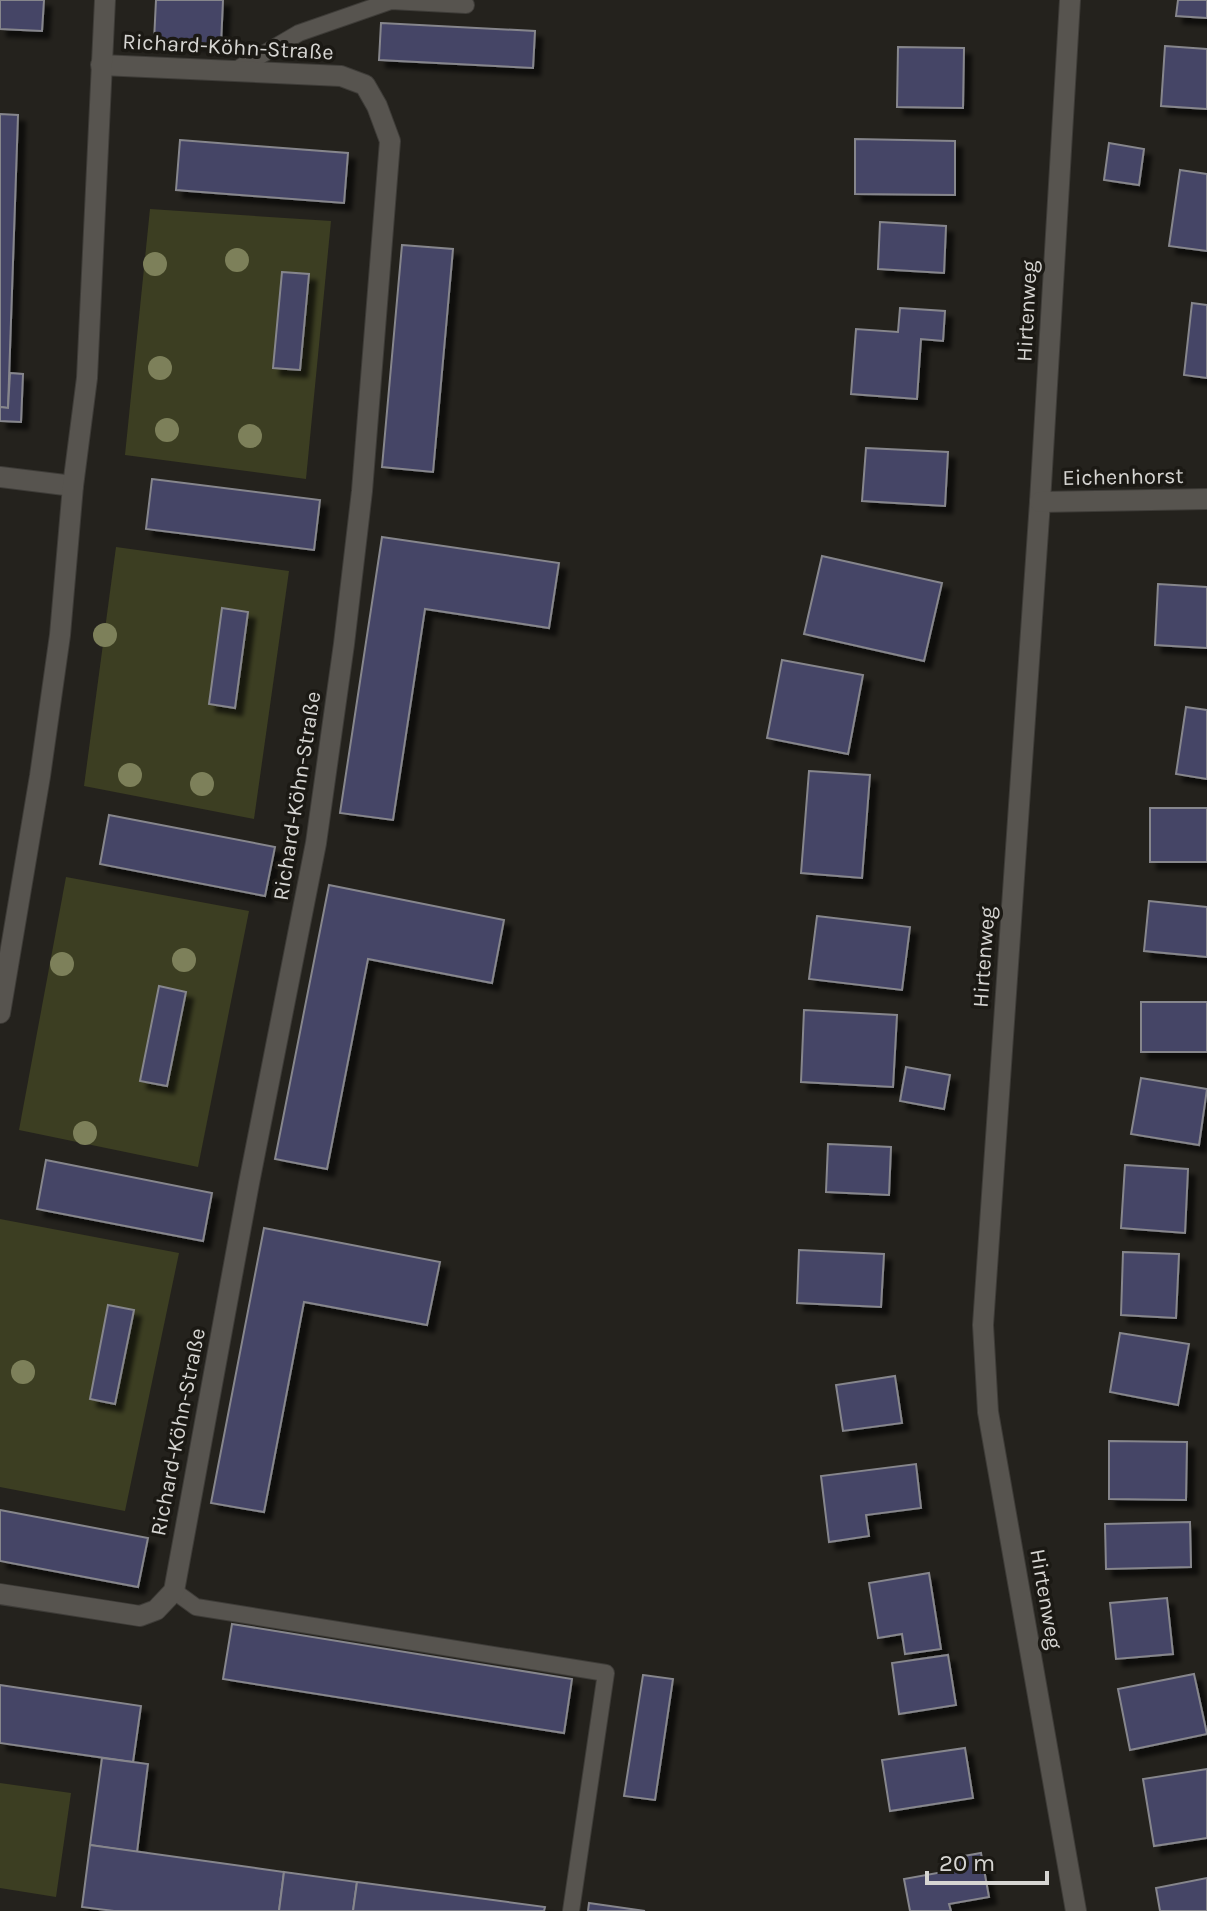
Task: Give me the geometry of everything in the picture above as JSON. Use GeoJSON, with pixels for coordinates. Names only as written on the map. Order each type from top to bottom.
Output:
{"type":"FeatureCollection","features":[{"type":"Feature","properties":{"kind":"street","name":"Richard-Köhn-Straße"},"geometry":{"type":"LineString","coordinates":[[0,1013],[45,746],[87,378],[105,0]]}},
{"type":"Feature","properties":{"kind":"street","name":"Hirtenweg"},"geometry":{"type":"LineString","coordinates":[[1070,0],[1040,502],[983,1325],[988,1412],[1076,1911]]}},
{"type":"Feature","properties":{"kind":"street","name":"Richard-Köhn-Straße"},"geometry":{"type":"LineString","coordinates":[[101,65],[341,76],[365,85],[390,141],[362,491],[316,843],[249,1183],[174,1591]]}},
{"type":"Feature","properties":{"kind":"street"},"geometry":{"type":"LineString","coordinates":[[0,477],[73,486]]}},
{"type":"Feature","properties":{"kind":"street","name":"Eichenhorst"},"geometry":{"type":"LineString","coordinates":[[1040,502],[1207,499]]}},
{"type":"Feature","properties":{"kind":"street"},"geometry":{"type":"LineString","coordinates":[[0,1594],[140,1616],[156,1610],[174,1591]]}},
{"type":"Feature","properties":{"kind":"lane"},"geometry":{"type":"LineString","coordinates":[[234,71],[299,33],[391,1],[466,5]]}},
{"type":"Feature","properties":{"kind":"lane"},"geometry":{"type":"LineString","coordinates":[[174,1591],[196,1607],[606,1673],[571,1911]]}},
{"type":"Feature","properties":{"kind":"green space"},"geometry":{"type":"Polygon","coordinates":[[[150,209],[331,221],[306,479],[125,455],[150,209]]]}},
{"type":"Feature","properties":{"kind":"green space"},"geometry":{"type":"Polygon","coordinates":[[[116,547],[289,571],[254,819],[84,786],[116,547]]]}},
{"type":"Feature","properties":{"kind":"green space"},"geometry":{"type":"Polygon","coordinates":[[[66,877],[249,911],[198,1167],[19,1130],[66,877]]]}},
{"type":"Feature","properties":{"kind":"green space"},"geometry":{"type":"Polygon","coordinates":[[[0,1219],[179,1253],[125,1511],[0,1487],[0,1219]]]}},
{"type":"Feature","properties":{"kind":"green space"},"geometry":{"type":"Polygon","coordinates":[[[0,1783],[71,1793],[56,1897],[0,1888],[0,1783]]]}},
{"type":"Feature","properties":{"kind":"building"},"geometry":{"type":"Polygon","coordinates":[[[0,0],[44,0],[42,31],[0,29],[0,0]]]}},
{"type":"Feature","properties":{"kind":"building"},"geometry":{"type":"Polygon","coordinates":[[[156,0],[223,0],[221,44],[154,41],[156,0]]]}},
{"type":"Feature","properties":{"kind":"building"},"geometry":{"type":"Polygon","coordinates":[[[1178,0],[1207,0],[1207,18],[1176,16],[1178,0]]]}},
{"type":"Feature","properties":{"kind":"building"},"geometry":{"type":"Polygon","coordinates":[[[381,23],[535,31],[533,68],[379,60],[381,23]]]}},
{"type":"Feature","properties":{"kind":"building"},"geometry":{"type":"Polygon","coordinates":[[[1165,46],[1207,49],[1207,109],[1161,106],[1165,46]]]}},
{"type":"Feature","properties":{"kind":"building"},"geometry":{"type":"Polygon","coordinates":[[[898,47],[964,48],[963,108],[897,107],[898,47]]]}},
{"type":"Feature","properties":{"kind":"building"},"geometry":{"type":"Polygon","coordinates":[[[0,114],[18,115],[8,408],[0,407],[0,114]]]}},
{"type":"Feature","properties":{"kind":"building"},"geometry":{"type":"Polygon","coordinates":[[[855,139],[955,141],[955,195],[855,194],[855,139]]]}},
{"type":"Feature","properties":{"kind":"building"},"geometry":{"type":"Polygon","coordinates":[[[180,140],[348,153],[344,203],[176,190],[180,140]]]}},
{"type":"Feature","properties":{"kind":"building"},"geometry":{"type":"Polygon","coordinates":[[[1109,143],[1144,149],[1139,185],[1104,180],[1109,143]]]}},
{"type":"Feature","properties":{"kind":"building"},"geometry":{"type":"Polygon","coordinates":[[[1180,170],[1207,174],[1207,251],[1169,246],[1180,170]]]}},
{"type":"Feature","properties":{"kind":"building"},"geometry":{"type":"Polygon","coordinates":[[[880,222],[946,226],[944,273],[878,269],[880,222]]]}},
{"type":"Feature","properties":{"kind":"building"},"geometry":{"type":"Polygon","coordinates":[[[402,245],[453,249],[433,472],[382,467],[402,245]]]}},
{"type":"Feature","properties":{"kind":"building"},"geometry":{"type":"Polygon","coordinates":[[[282,272],[309,274],[300,370],[273,368],[282,272]]]}},
{"type":"Feature","properties":{"kind":"building"},"geometry":{"type":"Polygon","coordinates":[[[1192,303],[1207,305],[1207,378],[1184,375],[1192,303]]]}},
{"type":"Feature","properties":{"kind":"building"},"geometry":{"type":"Polygon","coordinates":[[[900,308],[945,311],[943,341],[921,339],[917,399],[851,394],[856,329],[898,332],[900,308]]]}},
{"type":"Feature","properties":{"kind":"building"},"geometry":{"type":"Polygon","coordinates":[[[10,373],[23,374],[21,422],[0,421],[0,407],[8,408],[10,373]]]}},
{"type":"Feature","properties":{"kind":"building"},"geometry":{"type":"Polygon","coordinates":[[[866,448],[948,452],[945,506],[862,501],[866,448]]]}},
{"type":"Feature","properties":{"kind":"building"},"geometry":{"type":"Polygon","coordinates":[[[152,479],[320,500],[314,550],[146,529],[152,479]]]}},
{"type":"Feature","properties":{"kind":"building"},"geometry":{"type":"Polygon","coordinates":[[[382,537],[559,563],[549,628],[425,609],[393,820],[340,813],[382,537]]]}},
{"type":"Feature","properties":{"kind":"building"},"geometry":{"type":"Polygon","coordinates":[[[822,556],[942,583],[924,661],[804,634],[822,556]]]}},
{"type":"Feature","properties":{"kind":"building"},"geometry":{"type":"Polygon","coordinates":[[[1158,584],[1207,587],[1207,648],[1155,645],[1158,584]]]}},
{"type":"Feature","properties":{"kind":"building"},"geometry":{"type":"Polygon","coordinates":[[[222,608],[248,612],[235,708],[209,704],[222,608]]]}},
{"type":"Feature","properties":{"kind":"building"},"geometry":{"type":"Polygon","coordinates":[[[782,660],[863,675],[848,754],[767,738],[782,660]]]}},
{"type":"Feature","properties":{"kind":"building"},"geometry":{"type":"Polygon","coordinates":[[[1186,707],[1207,710],[1207,779],[1176,774],[1186,707]]]}},
{"type":"Feature","properties":{"kind":"building"},"geometry":{"type":"Polygon","coordinates":[[[809,771],[870,775],[862,878],[801,873],[809,771]]]}},
{"type":"Feature","properties":{"kind":"building"},"geometry":{"type":"Polygon","coordinates":[[[1150,808],[1207,808],[1207,862],[1150,862],[1150,808]]]}},
{"type":"Feature","properties":{"kind":"building"},"geometry":{"type":"Polygon","coordinates":[[[109,815],[275,847],[265,896],[100,864],[109,815]]]}},
{"type":"Feature","properties":{"kind":"building"},"geometry":{"type":"Polygon","coordinates":[[[329,885],[504,920],[492,983],[368,959],[327,1169],[275,1159],[329,885]]]}},
{"type":"Feature","properties":{"kind":"building"},"geometry":{"type":"Polygon","coordinates":[[[1149,901],[1207,907],[1207,957],[1144,951],[1149,901]]]}},
{"type":"Feature","properties":{"kind":"building"},"geometry":{"type":"Polygon","coordinates":[[[817,916],[910,927],[902,990],[809,979],[817,916]]]}},
{"type":"Feature","properties":{"kind":"building"},"geometry":{"type":"Polygon","coordinates":[[[159,986],[186,992],[167,1086],[140,1081],[159,986]]]}},
{"type":"Feature","properties":{"kind":"building"},"geometry":{"type":"Polygon","coordinates":[[[1141,1002],[1207,1002],[1207,1052],[1141,1052],[1141,1002]]]}},
{"type":"Feature","properties":{"kind":"building"},"geometry":{"type":"Polygon","coordinates":[[[804,1010],[897,1015],[893,1087],[801,1082],[804,1010]]]}},
{"type":"Feature","properties":{"kind":"building"},"geometry":{"type":"Polygon","coordinates":[[[906,1067],[950,1075],[944,1109],[900,1101],[906,1067]]]}},
{"type":"Feature","properties":{"kind":"building"},"geometry":{"type":"Polygon","coordinates":[[[1141,1078],[1207,1089],[1199,1145],[1131,1134],[1141,1078]]]}},
{"type":"Feature","properties":{"kind":"building"},"geometry":{"type":"Polygon","coordinates":[[[828,1144],[891,1147],[889,1195],[826,1192],[828,1144]]]}},
{"type":"Feature","properties":{"kind":"building"},"geometry":{"type":"Polygon","coordinates":[[[46,1160],[212,1193],[203,1241],[37,1209],[46,1160]]]}},
{"type":"Feature","properties":{"kind":"building"},"geometry":{"type":"Polygon","coordinates":[[[1125,1165],[1188,1169],[1185,1233],[1121,1228],[1125,1165]]]}},
{"type":"Feature","properties":{"kind":"building"},"geometry":{"type":"Polygon","coordinates":[[[264,1228],[440,1262],[427,1325],[304,1302],[264,1512],[211,1503],[264,1228]]]}},
{"type":"Feature","properties":{"kind":"building"},"geometry":{"type":"Polygon","coordinates":[[[799,1250],[884,1254],[881,1307],[797,1303],[799,1250]]]}},
{"type":"Feature","properties":{"kind":"building"},"geometry":{"type":"Polygon","coordinates":[[[1123,1252],[1179,1254],[1176,1318],[1121,1315],[1123,1252]]]}},
{"type":"Feature","properties":{"kind":"building"},"geometry":{"type":"Polygon","coordinates":[[[108,1305],[134,1310],[115,1404],[90,1399],[108,1305]]]}},
{"type":"Feature","properties":{"kind":"building"},"geometry":{"type":"Polygon","coordinates":[[[1120,1333],[1189,1344],[1178,1405],[1110,1392],[1120,1333]]]}},
{"type":"Feature","properties":{"kind":"building"},"geometry":{"type":"Polygon","coordinates":[[[895,1376],[902,1423],[843,1431],[836,1385],[895,1376]]]}},
{"type":"Feature","properties":{"kind":"building"},"geometry":{"type":"Polygon","coordinates":[[[1109,1441],[1187,1442],[1186,1500],[1109,1499],[1109,1441]]]}},
{"type":"Feature","properties":{"kind":"building"},"geometry":{"type":"Polygon","coordinates":[[[916,1464],[921,1508],[866,1515],[869,1536],[829,1542],[821,1476],[916,1464]]]}},
{"type":"Feature","properties":{"kind":"building"},"geometry":{"type":"Polygon","coordinates":[[[0,1510],[148,1538],[138,1587],[0,1561],[0,1510]]]}},
{"type":"Feature","properties":{"kind":"building"},"geometry":{"type":"Polygon","coordinates":[[[1190,1522],[1191,1567],[1106,1569],[1105,1524],[1190,1522]]]}},
{"type":"Feature","properties":{"kind":"building"},"geometry":{"type":"Polygon","coordinates":[[[929,1573],[941,1649],[905,1654],[902,1634],[878,1638],[869,1583],[929,1573]]]}},
{"type":"Feature","properties":{"kind":"building"},"geometry":{"type":"Polygon","coordinates":[[[1167,1598],[1173,1654],[1116,1659],[1110,1603],[1167,1598]]]}},
{"type":"Feature","properties":{"kind":"building"},"geometry":{"type":"Polygon","coordinates":[[[232,1624],[572,1679],[564,1733],[223,1679],[232,1624]]]}},
{"type":"Feature","properties":{"kind":"building"},"geometry":{"type":"Polygon","coordinates":[[[948,1655],[956,1705],[899,1714],[892,1663],[948,1655]]]}},
{"type":"Feature","properties":{"kind":"building"},"geometry":{"type":"Polygon","coordinates":[[[1194,1674],[1207,1734],[1130,1750],[1118,1689],[1194,1674]]]}},
{"type":"Feature","properties":{"kind":"building"},"geometry":{"type":"Polygon","coordinates":[[[643,1675],[673,1679],[655,1800],[624,1796],[643,1675]]]}},
{"type":"Feature","properties":{"kind":"building"},"geometry":{"type":"Polygon","coordinates":[[[0,1685],[141,1706],[133,1762],[0,1743],[0,1685]]]}},
{"type":"Feature","properties":{"kind":"building"},"geometry":{"type":"Polygon","coordinates":[[[965,1748],[973,1798],[890,1811],[882,1760],[965,1748]]]}},
{"type":"Feature","properties":{"kind":"building"},"geometry":{"type":"Polygon","coordinates":[[[102,1758],[148,1764],[137,1852],[90,1845],[102,1758]]]}},
{"type":"Feature","properties":{"kind":"building"},"geometry":{"type":"Polygon","coordinates":[[[1207,1769],[1207,1838],[1154,1846],[1143,1779],[1207,1769]]]}},
{"type":"Feature","properties":{"kind":"building"},"geometry":{"type":"Polygon","coordinates":[[[90,1845],[284,1872],[279,1911],[114,1911],[82,1907],[90,1845]]]}},
{"type":"Feature","properties":{"kind":"building"},"geometry":{"type":"Polygon","coordinates":[[[981,1853],[989,1897],[949,1904],[951,1911],[910,1911],[904,1879],[943,1872],[941,1860],[981,1853]]]}},
{"type":"Feature","properties":{"kind":"building"},"geometry":{"type":"Polygon","coordinates":[[[284,1872],[357,1882],[353,1911],[279,1911],[284,1872]]]}},
{"type":"Feature","properties":{"kind":"building"},"geometry":{"type":"Polygon","coordinates":[[[1207,1878],[1207,1911],[1160,1911],[1156,1888],[1207,1878]]]}},
{"type":"Feature","properties":{"kind":"building"},"geometry":{"type":"Polygon","coordinates":[[[357,1882],[545,1907],[544,1911],[353,1911],[357,1882]]]}},
{"type":"Feature","properties":{"kind":"building"},"geometry":{"type":"Polygon","coordinates":[[[589,1903],[645,1911],[588,1911],[589,1903]]]}}]}
